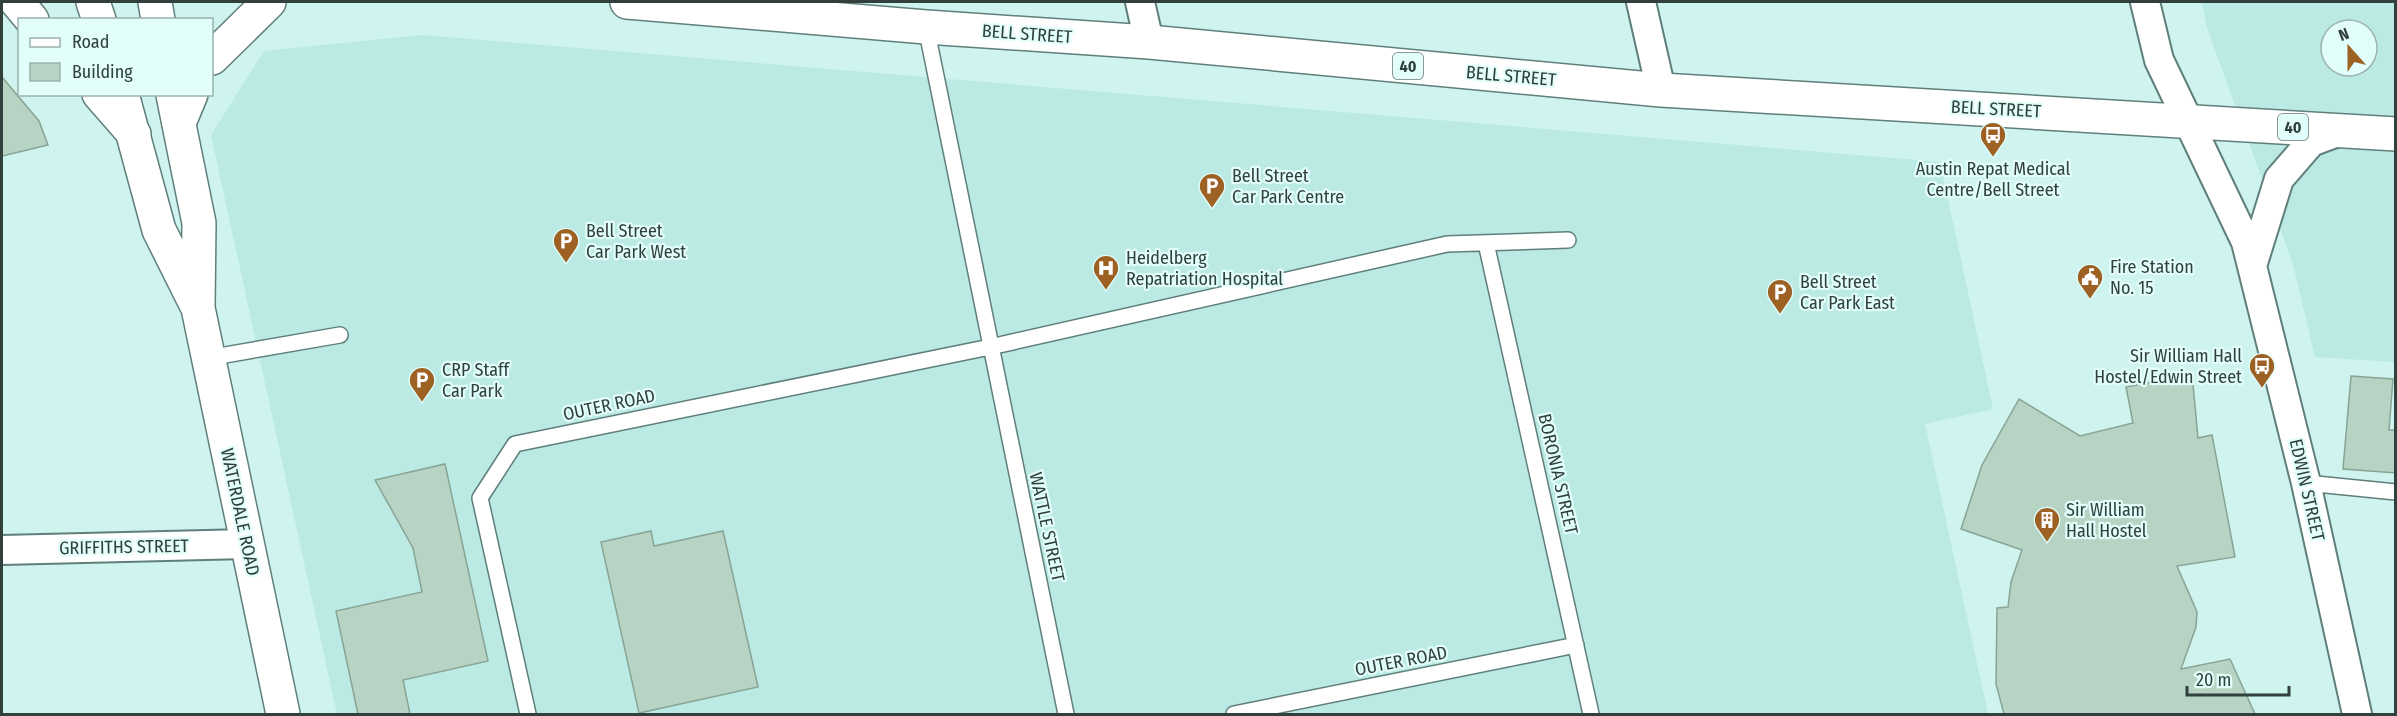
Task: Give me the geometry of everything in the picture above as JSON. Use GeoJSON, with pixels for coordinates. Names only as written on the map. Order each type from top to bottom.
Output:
{"type":"FeatureCollection","features":[{"type":"Feature","properties":{"kind":"main road"},"geometry":{"type":"LineString","coordinates":[[17,2],[30,18]]}},
{"type":"Feature","properties":{"kind":"main road"},"geometry":{"type":"LineString","coordinates":[[93,2],[98,18]]}},
{"type":"Feature","properties":{"kind":"main road"},"geometry":{"type":"LineString","coordinates":[[155,2],[158,18]]}},
{"type":"Feature","properties":{"kind":"main road"},"geometry":{"type":"LineString","coordinates":[[213,57],[269,2]]}},
{"type":"Feature","properties":{"kind":"main road","name":"BELL STREET"},"geometry":{"type":"LineString","coordinates":[[627,2],[926,27],[1149,42],[1661,90],[2396,134]]}},
{"type":"Feature","properties":{"kind":"main road"},"geometry":{"type":"LineString","coordinates":[[101,96],[134,134]]}},
{"type":"Feature","properties":{"kind":"main road","name":"WATERDALE ROAD"},"geometry":{"type":"LineString","coordinates":[[123,96],[159,230],[198,308]]}},
{"type":"Feature","properties":{"kind":"main road","name":"WATERDALE ROAD"},"geometry":{"type":"LineString","coordinates":[[181,104],[199,223],[198,308],[283,714]]}},
{"type":"Feature","properties":{"kind":"street"},"geometry":{"type":"LineString","coordinates":[[1140,2],[1149,42]]}},
{"type":"Feature","properties":{"kind":"street"},"geometry":{"type":"LineString","coordinates":[[1641,2],[1661,90]]}},
{"type":"Feature","properties":{"kind":"street","name":"EDWIN STREET"},"geometry":{"type":"LineString","coordinates":[[2145,2],[2159,60],[2190,120],[2246,242],[2306,483],[2357,714]]}},
{"type":"Feature","properties":{"kind":"street"},"geometry":{"type":"LineString","coordinates":[[2252,266],[2279,179],[2311,142],[2343,130]]}},
{"type":"Feature","properties":{"kind":"street","name":"GRIFFITHS STREET"},"geometry":{"type":"LineString","coordinates":[[2,550],[246,544]]}},
{"type":"Feature","properties":{"kind":"lane","name":"WATTLE STREET"},"geometry":{"type":"LineString","coordinates":[[926,27],[1066,714]]}},
{"type":"Feature","properties":{"kind":"lane","name":"OUTER ROAD"},"geometry":{"type":"LineString","coordinates":[[528,714],[480,498],[514,444],[990,347],[1448,244],[1568,240]]}},
{"type":"Feature","properties":{"kind":"lane","name":"BORONIA STREET"},"geometry":{"type":"LineString","coordinates":[[1486,243],[1591,714]]}},
{"type":"Feature","properties":{"kind":"lane"},"geometry":{"type":"LineString","coordinates":[[208,358],[340,335]]}},
{"type":"Feature","properties":{"kind":"lane"},"geometry":{"type":"LineString","coordinates":[[2306,483],[2396,492]]}},
{"type":"Feature","properties":{"kind":"lane","name":"OUTER ROAD"},"geometry":{"type":"LineString","coordinates":[[1234,714],[1576,645]]}},
{"type":"Feature","properties":{"kind":"shaded area"},"geometry":{"type":"Polygon","coordinates":[[[2202,2],[2395,2],[2395,362],[2315,357],[2293,264],[2207,28],[2202,2]]]}},
{"type":"Feature","properties":{"kind":"shaded area","name":"Heidelberg Repatriation Hospital"},"geometry":{"type":"Polygon","coordinates":[[[422,35],[1940,162],[1993,409],[1925,424],[1988,714],[337,714],[211,135],[264,51],[422,35]]]}},
{"type":"Feature","properties":{"kind":"building"},"geometry":{"type":"Polygon","coordinates":[[[2,77],[39,121],[48,145],[2,156],[2,77]]]}},
{"type":"Feature","properties":{"kind":"building","name":"Sir William Hall Hostel"},"geometry":{"type":"Polygon","coordinates":[[[2192,374],[2198,438],[2212,435],[2235,557],[2177,566],[2197,612],[2196,627],[2181,669],[2230,659],[2255,714],[2004,714],[1996,684],[1997,608],[2008,607],[2011,582],[2022,550],[1961,529],[1982,465],[2019,399],[2080,436],[2133,423],[2126,387],[2192,374]]]}},
{"type":"Feature","properties":{"kind":"building"},"geometry":{"type":"Polygon","coordinates":[[[2351,376],[2393,379],[2389,430],[2396,430],[2396,473],[2343,469],[2351,376]]]}},
{"type":"Feature","properties":{"kind":"building"},"geometry":{"type":"Polygon","coordinates":[[[445,464],[488,661],[403,680],[410,714],[358,714],[336,611],[422,592],[413,548],[375,480],[445,464]]]}},
{"type":"Feature","properties":{"kind":"building"},"geometry":{"type":"Polygon","coordinates":[[[651,531],[654,546],[723,531],[758,687],[639,713],[601,542],[651,531]]]}},
{"type":"Feature","properties":{"kind":"place","name":"Austin Repat Medical Centre/Bell Street"},"geometry":{"type":"Point","coordinates":[1993,158]}},
{"type":"Feature","properties":{"kind":"place","name":"Bell Street Car Park Centre"},"geometry":{"type":"Point","coordinates":[1212,209]}},
{"type":"Feature","properties":{"kind":"place","name":"Bell Street Car Park West"},"geometry":{"type":"Point","coordinates":[566,264]}},
{"type":"Feature","properties":{"kind":"place","name":"Heidelberg Repatriation Hospital"},"geometry":{"type":"Point","coordinates":[1106,291]}},
{"type":"Feature","properties":{"kind":"place","name":"Fire Station No. 15"},"geometry":{"type":"Point","coordinates":[2090,300]}},
{"type":"Feature","properties":{"kind":"place","name":"Bell Street Car Park East"},"geometry":{"type":"Point","coordinates":[1780,315]}},
{"type":"Feature","properties":{"kind":"place","name":"Sir William Hall Hostel/Edwin Street"},"geometry":{"type":"Point","coordinates":[2262,389]}},
{"type":"Feature","properties":{"kind":"place","name":"CRP Staff Car Park"},"geometry":{"type":"Point","coordinates":[422,403]}},
{"type":"Feature","properties":{"kind":"place","name":"Sir William Hall Hostel"},"geometry":{"type":"Point","coordinates":[2047,543]}}]}
